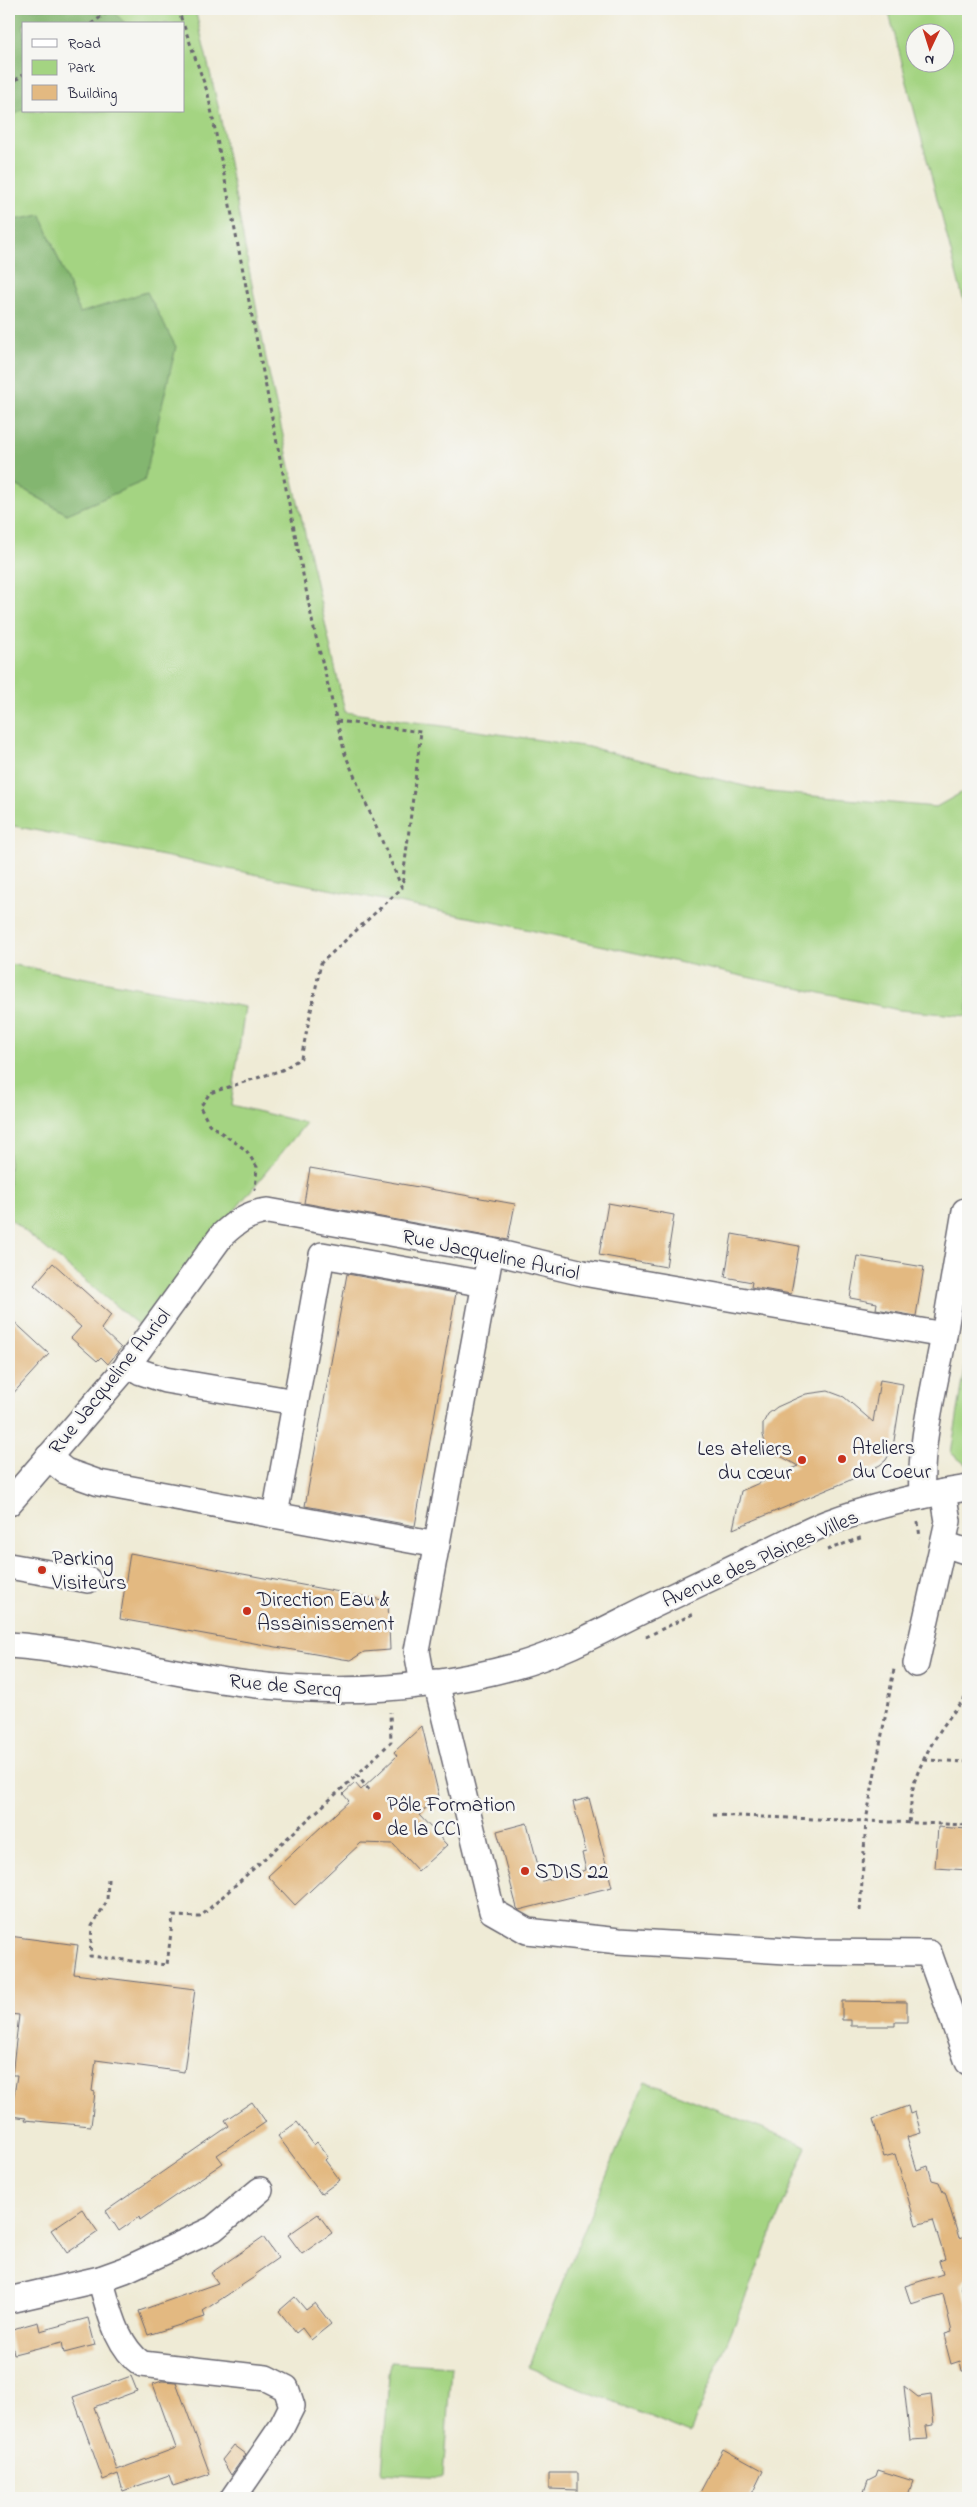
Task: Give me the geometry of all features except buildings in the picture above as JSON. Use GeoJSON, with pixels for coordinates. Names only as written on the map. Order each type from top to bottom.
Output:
{"type":"FeatureCollection","features":[{"type":"Feature","properties":{"kind":"street","name":"Rue Jacqueline Auriol"},"geometry":{"type":"LineString","coordinates":[[9,1503],[128,1364],[222,1235],[235,1223],[253,1213],[268,1211],[491,1251],[583,1273],[944,1335]]}},
{"type":"Feature","properties":{"kind":"street"},"geometry":{"type":"LineString","coordinates":[[906,1662],[944,1544],[948,1521],[921,1474],[966,1211]]}},
{"type":"Feature","properties":{"kind":"street"},"geometry":{"type":"LineString","coordinates":[[491,1251],[417,1651],[429,1683],[492,1911],[527,1931],[619,1941],[795,1951],[929,1953],[966,2046]]}},
{"type":"Feature","properties":{"kind":"street"},"geometry":{"type":"LineString","coordinates":[[275,1515],[322,1255],[485,1284]]}},
{"type":"Feature","properties":{"kind":"street"},"geometry":{"type":"LineString","coordinates":[[128,1364],[141,1372],[165,1380],[295,1402]]}},
{"type":"Feature","properties":{"kind":"street"},"geometry":{"type":"LineString","coordinates":[[48,1457],[65,1470],[99,1483],[437,1545]]}},
{"type":"Feature","properties":{"kind":"street","name":"Avenue des Plaines Villes"},"geometry":{"type":"LineString","coordinates":[[560,1650],[583,1641],[827,1524],[937,1501],[968,1488]]}},
{"type":"Feature","properties":{"kind":"street"},"geometry":{"type":"LineString","coordinates":[[944,1544],[968,1552]]}},
{"type":"Feature","properties":{"kind":"street"},"geometry":{"type":"LineString","coordinates":[[9,1566],[88,1580]]}},
{"type":"Feature","properties":{"kind":"street","name":"Rue de Sercq"},"geometry":{"type":"LineString","coordinates":[[9,1645],[49,1649],[229,1681],[336,1691],[388,1690],[429,1683],[518,1665],[560,1650]]}},
{"type":"Feature","properties":{"kind":"street"},"geometry":{"type":"LineString","coordinates":[[9,2300],[100,2279],[125,2270],[213,2229],[260,2190]]}},
{"type":"Feature","properties":{"kind":"street"},"geometry":{"type":"LineString","coordinates":[[100,2279],[122,2343],[131,2356],[142,2364],[266,2378],[286,2388],[292,2406],[281,2428],[234,2498]]}},
{"type":"Feature","properties":{"kind":"path"},"geometry":{"type":"LineString","coordinates":[[95,22],[112,9]]}},
{"type":"Feature","properties":{"kind":"path"},"geometry":{"type":"LineString","coordinates":[[178,9],[182,22]]}},
{"type":"Feature","properties":{"kind":"path"},"geometry":{"type":"LineString","coordinates":[[185,31],[208,94],[313,625],[345,754],[402,888]]}},
{"type":"Feature","properties":{"kind":"path"},"geometry":{"type":"LineString","coordinates":[[9,85],[22,75]]}},
{"type":"Feature","properties":{"kind":"path"},"geometry":{"type":"LineString","coordinates":[[253,1213],[257,1167],[246,1150],[209,1124],[200,1106],[210,1093],[282,1070],[301,1058],[321,963],[402,888],[421,732],[337,721]]}},
{"type":"Feature","properties":{"kind":"path"},"geometry":{"type":"LineString","coordinates":[[910,1524],[918,1522],[937,1501]]}},
{"type":"Feature","properties":{"kind":"path"},"geometry":{"type":"LineString","coordinates":[[918,1522],[920,1537],[918,1546]]}},
{"type":"Feature","properties":{"kind":"path"},"geometry":{"type":"LineString","coordinates":[[819,1553],[869,1535]]}},
{"type":"Feature","properties":{"kind":"path"},"geometry":{"type":"LineString","coordinates":[[639,1640],[698,1612]]}},
{"type":"Feature","properties":{"kind":"path"},"geometry":{"type":"LineString","coordinates":[[860,1911],[866,1821],[906,1662]]}},
{"type":"Feature","properties":{"kind":"path"},"geometry":{"type":"LineString","coordinates":[[909,1822],[915,1781],[924,1760],[955,1710],[968,1695]]}},
{"type":"Feature","properties":{"kind":"path"},"geometry":{"type":"LineString","coordinates":[[108,1879],[108,1901],[92,1926],[90,1956],[168,1965],[174,1916],[200,1917],[357,1775],[390,1742],[390,1712]]}},
{"type":"Feature","properties":{"kind":"path"},"geometry":{"type":"LineString","coordinates":[[924,1760],[968,1762]]}},
{"type":"Feature","properties":{"kind":"path"},"geometry":{"type":"LineString","coordinates":[[357,1775],[369,1790]]}},
{"type":"Feature","properties":{"kind":"path"},"geometry":{"type":"LineString","coordinates":[[713,1815],[968,1825]]}},
{"type":"Feature","properties":{"kind":"green space"},"geometry":{"type":"Polygon","coordinates":[[[9,9],[111,9],[124,22],[22,22],[22,109],[9,119],[9,9]]]}},
{"type":"Feature","properties":{"kind":"green space"},"geometry":{"type":"Polygon","coordinates":[[[111,9],[195,9],[219,110],[267,364],[345,712],[589,747],[768,792],[936,807],[968,789],[968,1016],[899,1010],[493,922],[9,825],[9,481],[67,514],[147,292],[80,314],[41,216],[9,221],[9,119],[22,109],[22,112],[185,112],[185,22],[124,22],[111,9]]]}},
{"type":"Feature","properties":{"kind":"green space"},"geometry":{"type":"Polygon","coordinates":[[[888,9],[968,9],[968,318],[904,72],[954,72],[954,22],[904,22],[904,71],[888,9]]]}},
{"type":"Feature","properties":{"kind":"green space"},"geometry":{"type":"Polygon","coordinates":[[[41,215],[80,313],[147,292],[176,347],[144,481],[67,514],[9,481],[9,221],[41,215]]]}},
{"type":"Feature","properties":{"kind":"green space"},"geometry":{"type":"Polygon","coordinates":[[[9,964],[245,1007],[231,1105],[306,1123],[140,1326],[9,1218],[9,964]]]}},
{"type":"Feature","properties":{"kind":"green space"},"geometry":{"type":"Polygon","coordinates":[[[968,1351],[968,1463],[965,1464],[951,1453],[968,1351]]]}},
{"type":"Feature","properties":{"kind":"green space"},"geometry":{"type":"Polygon","coordinates":[[[645,2081],[807,2146],[690,2433],[528,2367],[645,2081]]]}},
{"type":"Feature","properties":{"kind":"green space"},"geometry":{"type":"Polygon","coordinates":[[[390,2362],[451,2366],[443,2477],[382,2473],[390,2362]]]}},
{"type":"Feature","properties":{"kind":"place","name":"Ateliers du Coeur"},"geometry":{"type":"Point","coordinates":[842,1459]}},
{"type":"Feature","properties":{"kind":"place","name":"Les ateliers du cœur"},"geometry":{"type":"Point","coordinates":[802,1460]}},
{"type":"Feature","properties":{"kind":"place","name":"Parking Visiteurs"},"geometry":{"type":"Point","coordinates":[42,1570]}},
{"type":"Feature","properties":{"kind":"place","name":"Direction Eau & Assainissement"},"geometry":{"type":"Point","coordinates":[247,1611]}},
{"type":"Feature","properties":{"kind":"place","name":"Pôle Formation de la CCI"},"geometry":{"type":"Point","coordinates":[377,1816]}},
{"type":"Feature","properties":{"kind":"place","name":"SDIS 22"},"geometry":{"type":"Point","coordinates":[525,1871]}}]}
